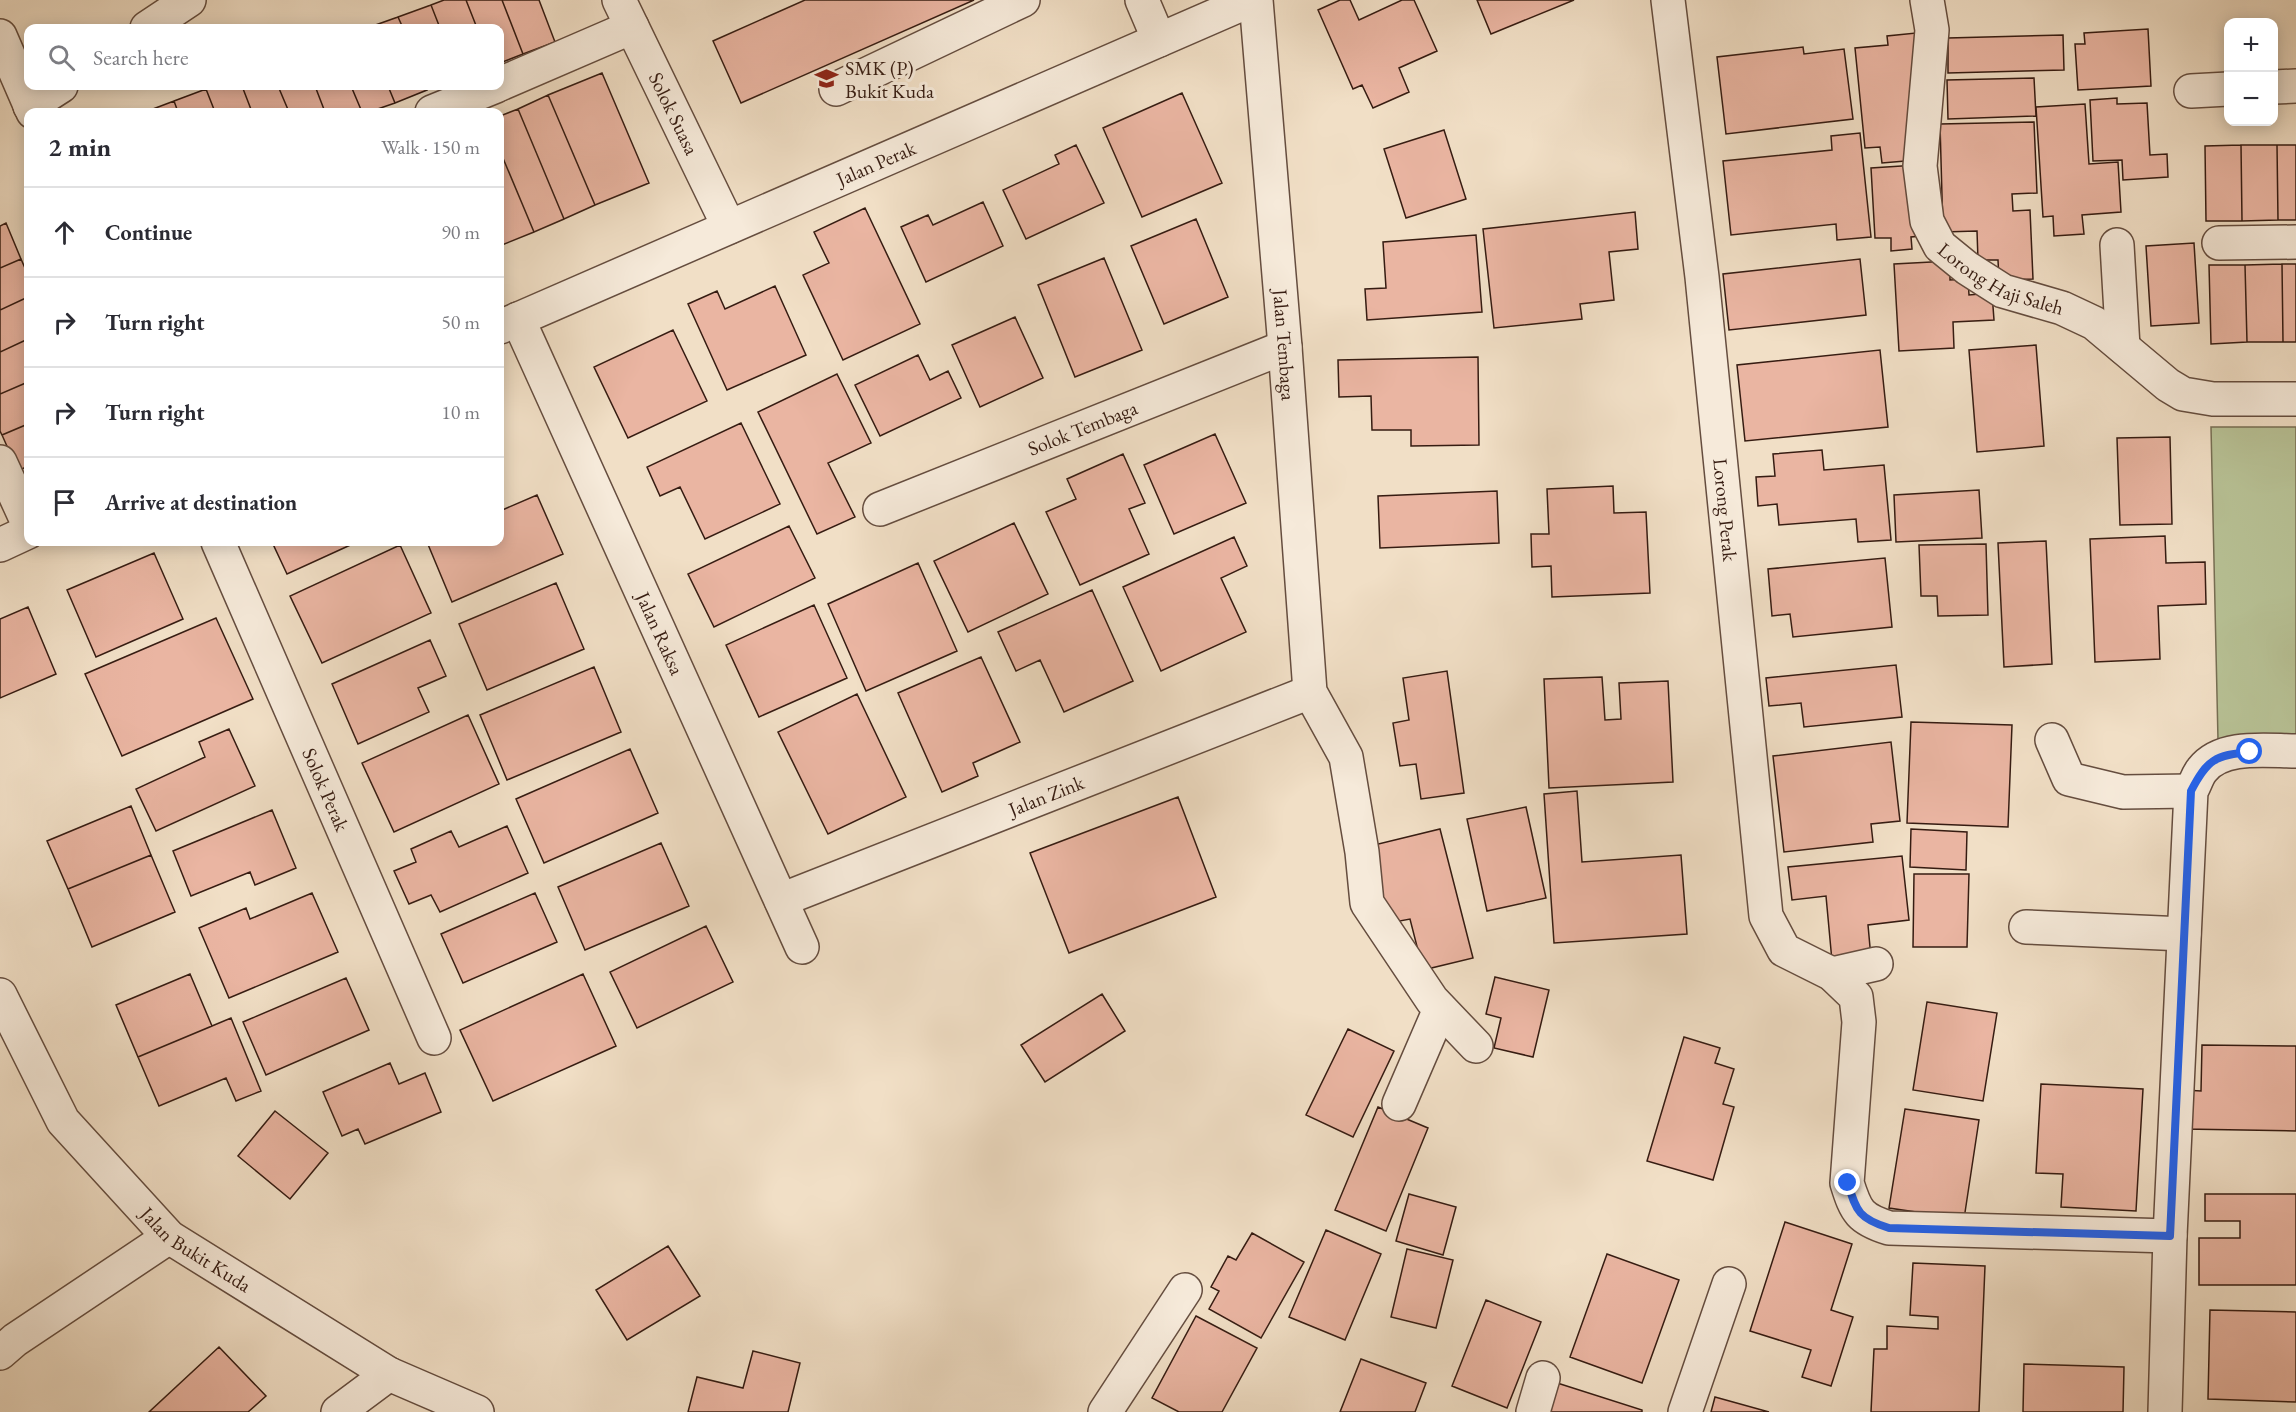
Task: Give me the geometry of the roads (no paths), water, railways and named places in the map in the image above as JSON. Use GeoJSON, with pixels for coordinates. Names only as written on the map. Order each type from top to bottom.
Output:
{"type":"FeatureCollection","features":[{"type":"Feature","properties":{"kind":"street"},"geometry":{"type":"LineString","coordinates":[[153,24],[189,0]]}},
{"type":"Feature","properties":{"kind":"street"},"geometry":{"type":"LineString","coordinates":[[836,89],[1023,0]]}},
{"type":"Feature","properties":{"kind":"street"},"geometry":{"type":"LineString","coordinates":[[1142,0],[1159,40]]}},
{"type":"Feature","properties":{"kind":"street","name":"Jalan Perak"},"geometry":{"type":"LineString","coordinates":[[509,323],[1251,0]]}},
{"type":"Feature","properties":{"kind":"street","name":"Jalan Tembaga"},"geometry":{"type":"LineString","coordinates":[[1256,0],[1285,347],[1310,692]]}},
{"type":"Feature","properties":{"kind":"street","name":"Lorong Perak"},"geometry":{"type":"LineString","coordinates":[[1668,0],[1702,277],[1766,916],[1784,950],[1837,977]]}},
{"type":"Feature","properties":{"kind":"street","name":"Lorong Haji Saleh"},"geometry":{"type":"LineString","coordinates":[[1927,0],[1932,30],[1920,166],[1927,221],[1940,246],[1967,268],[2003,291],[2062,308],[2094,323],[2168,385],[2183,394],[2213,399],[2296,399]]}},
{"type":"Feature","properties":{"kind":"street"},"geometry":{"type":"LineString","coordinates":[[504,82],[625,14]]}},
{"type":"Feature","properties":{"kind":"street","name":"Solok Suasa"},"geometry":{"type":"LineString","coordinates":[[625,14],[729,227]]}},
{"type":"Feature","properties":{"kind":"street"},"geometry":{"type":"LineString","coordinates":[[0,36],[32,108]]}},
{"type":"Feature","properties":{"kind":"street"},"geometry":{"type":"LineString","coordinates":[[2278,87],[2296,86]]}},
{"type":"Feature","properties":{"kind":"street"},"geometry":{"type":"LineString","coordinates":[[2191,91],[2224,89]]}},
{"type":"Feature","properties":{"kind":"street"},"geometry":{"type":"LineString","coordinates":[[33,108],[56,90]]}},
{"type":"Feature","properties":{"kind":"street"},"geometry":{"type":"LineString","coordinates":[[442,108],[486,90]]}},
{"type":"Feature","properties":{"kind":"street"},"geometry":{"type":"LineString","coordinates":[[2219,243],[2296,242]]}},
{"type":"Feature","properties":{"kind":"street"},"geometry":{"type":"LineString","coordinates":[[2117,245],[2123,347]]}},
{"type":"Feature","properties":{"kind":"street","name":"Jalan Raksa"},"geometry":{"type":"LineString","coordinates":[[509,323],[802,947]]}},
{"type":"Feature","properties":{"kind":"street","name":"Solok Tembaga"},"geometry":{"type":"LineString","coordinates":[[880,509],[1285,347]]}},
{"type":"Feature","properties":{"kind":"street"},"geometry":{"type":"LineString","coordinates":[[0,462],[24,514]]}},
{"type":"Feature","properties":{"kind":"street"},"geometry":{"type":"LineString","coordinates":[[0,545],[24,534]]}},
{"type":"Feature","properties":{"kind":"street","name":"Solok Perak"},"geometry":{"type":"LineString","coordinates":[[220,546],[434,1038]]}},
{"type":"Feature","properties":{"kind":"street"},"geometry":{"type":"LineString","coordinates":[[1310,692],[1346,757],[1362,852],[1367,903],[1440,1009],[1476,1046]]}},
{"type":"Feature","properties":{"kind":"street","name":"Jalan Zink"},"geometry":{"type":"LineString","coordinates":[[781,900],[1310,692]]}},
{"type":"Feature","properties":{"kind":"street"},"geometry":{"type":"LineString","coordinates":[[2052,740],[2069,779],[2123,792],[2191,791]]}},
{"type":"Feature","properties":{"kind":"street"},"geometry":{"type":"LineString","coordinates":[[2165,1412],[2170,1236],[2191,791],[2202,771],[2214,758],[2239,752],[2296,751]]}},
{"type":"Feature","properties":{"kind":"street"},"geometry":{"type":"LineString","coordinates":[[2026,927],[2184,934]]}},
{"type":"Feature","properties":{"kind":"street"},"geometry":{"type":"LineString","coordinates":[[1876,964],[1837,977],[1856,997],[1859,1022],[1848,1183],[1854,1205],[1868,1221],[1889,1228],[2170,1236]]}},
{"type":"Feature","properties":{"kind":"street","name":"Jalan Bukit Kuda"},"geometry":{"type":"LineString","coordinates":[[0,995],[63,1121],[169,1237],[388,1374],[477,1412]]}},
{"type":"Feature","properties":{"kind":"street"},"geometry":{"type":"LineString","coordinates":[[1399,1104],[1440,1009]]}},
{"type":"Feature","properties":{"kind":"street"},"geometry":{"type":"LineString","coordinates":[[0,1353],[15,1340],[169,1237]]}},
{"type":"Feature","properties":{"kind":"street"},"geometry":{"type":"LineString","coordinates":[[1685,1412],[1730,1284]]}},
{"type":"Feature","properties":{"kind":"street"},"geometry":{"type":"LineString","coordinates":[[1105,1412],[1185,1290]]}},
{"type":"Feature","properties":{"kind":"street"},"geometry":{"type":"LineString","coordinates":[[338,1412],[388,1374]]}},
{"type":"Feature","properties":{"kind":"street"},"geometry":{"type":"LineString","coordinates":[[1533,1412],[1543,1378]]}},
{"type":"Feature","properties":{"kind":"place","name":"SMK (P) Bukit Kuda"},"geometry":{"type":"Point","coordinates":[827,79]}}]}
